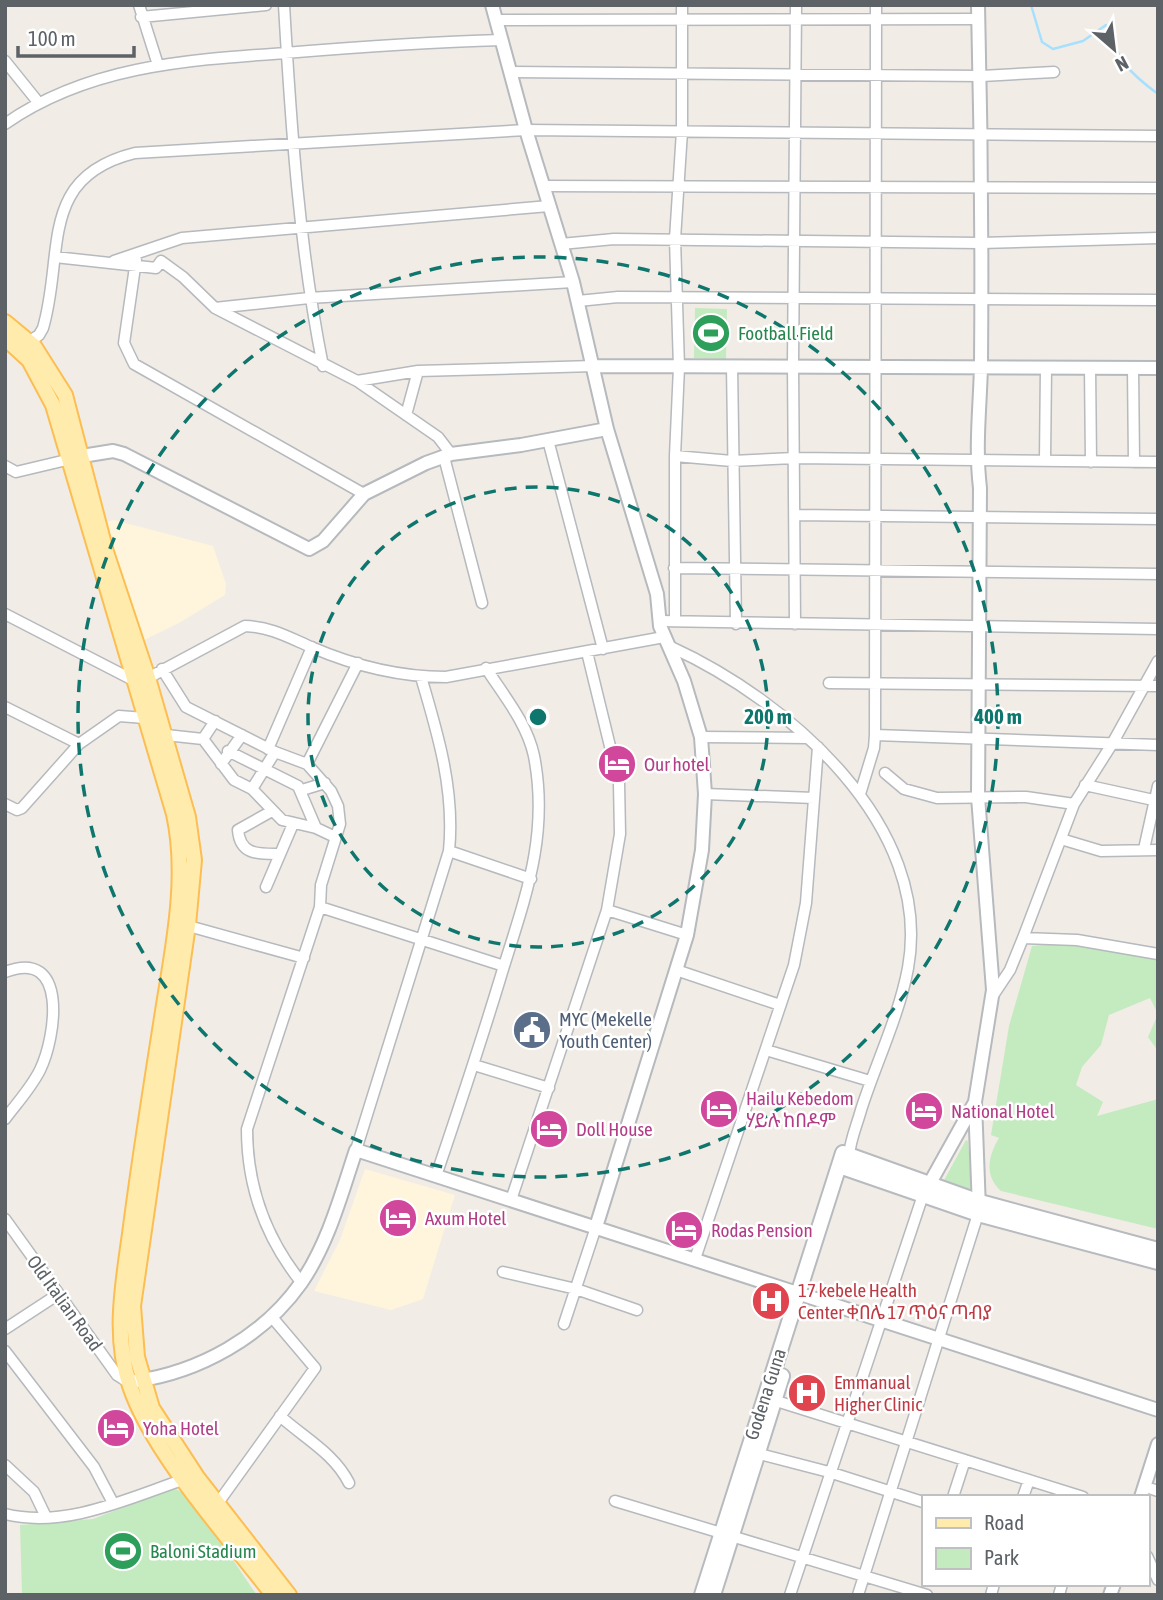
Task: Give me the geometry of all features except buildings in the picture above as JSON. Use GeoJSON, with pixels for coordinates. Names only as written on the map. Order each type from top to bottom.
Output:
{"type":"FeatureCollection","features":[{"type":"Feature","properties":{"kind":"main road"},"geometry":{"type":"LineString","coordinates":[[5,322],[60,384],[76,458],[109,583],[141,680],[166,735],[191,831],[194,860],[181,924],[133,1306],[135,1381],[152,1432],[273,1595]]}},
{"type":"Feature","properties":{"kind":"main road"},"geometry":{"type":"LineString","coordinates":[[5,338],[23,345]]}},
{"type":"Feature","properties":{"kind":"main road"},"geometry":{"type":"LineString","coordinates":[[141,680],[145,718],[179,841],[181,924]]}},
{"type":"Feature","properties":{"kind":"main road"},"geometry":{"type":"LineString","coordinates":[[845,1158],[925,1191],[979,1208],[1158,1250]]}},
{"type":"Feature","properties":{"kind":"main road","name":"Godena Guna"},"geometry":{"type":"LineString","coordinates":[[702,1595],[726,1534],[845,1158]]}},
{"type":"Feature","properties":{"kind":"main road"},"geometry":{"type":"LineString","coordinates":[[1038,1223],[1158,1262]]}},
{"type":"Feature","properties":{"kind":"main road"},"geometry":{"type":"LineString","coordinates":[[135,1381],[165,1432],[289,1595]]}},
{"type":"Feature","properties":{"kind":"main road","name":"Godena Guna"},"geometry":{"type":"LineString","coordinates":[[713,1595],[726,1534]]}},
{"type":"Feature","properties":{"kind":"street"},"geometry":{"type":"LineString","coordinates":[[139,5],[158,65]]}},
{"type":"Feature","properties":{"kind":"street"},"geometry":{"type":"LineString","coordinates":[[141,17],[266,5]]}},
{"type":"Feature","properties":{"kind":"street"},"geometry":{"type":"LineString","coordinates":[[284,5],[301,226],[309,298],[323,366]]}},
{"type":"Feature","properties":{"kind":"street"},"geometry":{"type":"LineString","coordinates":[[492,5],[526,130],[573,282],[607,429],[657,594],[659,621],[701,737],[705,793],[702,850],[687,935],[564,1324]]}},
{"type":"Feature","properties":{"kind":"street"},"geometry":{"type":"LineString","coordinates":[[675,620],[675,456],[679,367],[675,239],[682,131],[679,73],[682,5]]}},
{"type":"Feature","properties":{"kind":"street"},"geometry":{"type":"LineString","coordinates":[[795,624],[793,298],[796,5]]}},
{"type":"Feature","properties":{"kind":"street"},"geometry":{"type":"LineString","coordinates":[[860,794],[874,748],[876,5]]}},
{"type":"Feature","properties":{"kind":"street"},"geometry":{"type":"LineString","coordinates":[[496,20],[876,19],[978,12],[982,76],[979,299],[981,368],[977,461],[981,737],[978,797],[992,997],[975,1102],[979,1208],[858,1595]]}},
{"type":"Feature","properties":{"kind":"street"},"geometry":{"type":"LineString","coordinates":[[5,124],[38,102],[78,85],[185,60],[366,45],[502,40]]}},
{"type":"Feature","properties":{"kind":"street"},"geometry":{"type":"LineString","coordinates":[[5,61],[38,102]]}},
{"type":"Feature","properties":{"kind":"street"},"geometry":{"type":"LineString","coordinates":[[510,72],[982,76],[1054,72]]}},
{"type":"Feature","properties":{"kind":"street"},"geometry":{"type":"LineString","coordinates":[[23,345],[43,328],[61,221],[77,182],[111,159],[159,151],[293,146],[526,130],[982,132],[1158,136]]}},
{"type":"Feature","properties":{"kind":"street"},"geometry":{"type":"LineString","coordinates":[[543,186],[1158,188]]}},
{"type":"Feature","properties":{"kind":"street"},"geometry":{"type":"LineString","coordinates":[[109,263],[173,239],[549,206]]}},
{"type":"Feature","properties":{"kind":"street"},"geometry":{"type":"LineString","coordinates":[[561,244],[614,239],[980,243],[1158,238]]}},
{"type":"Feature","properties":{"kind":"street"},"geometry":{"type":"LineString","coordinates":[[137,252],[124,343],[134,364],[364,494]]}},
{"type":"Feature","properties":{"kind":"street"},"geometry":{"type":"LineString","coordinates":[[55,257],[156,268],[161,261],[183,277],[215,308],[356,381],[438,437],[447,455],[482,603]]}},
{"type":"Feature","properties":{"kind":"street"},"geometry":{"type":"LineString","coordinates":[[215,308],[309,298],[573,282]]}},
{"type":"Feature","properties":{"kind":"street"},"geometry":{"type":"LineString","coordinates":[[578,301],[618,297],[1158,300]]}},
{"type":"Feature","properties":{"kind":"street"},"geometry":{"type":"LineString","coordinates":[[356,381],[418,371],[594,366],[1158,368]]}},
{"type":"Feature","properties":{"kind":"street"},"geometry":{"type":"LineString","coordinates":[[732,366],[736,624]]}},
{"type":"Feature","properties":{"kind":"street"},"geometry":{"type":"LineString","coordinates":[[1045,460],[1046,367]]}},
{"type":"Feature","properties":{"kind":"street"},"geometry":{"type":"LineString","coordinates":[[1090,367],[1091,463]]}},
{"type":"Feature","properties":{"kind":"street"},"geometry":{"type":"LineString","coordinates":[[1133,368],[1134,462]]}},
{"type":"Feature","properties":{"kind":"street"},"geometry":{"type":"LineString","coordinates":[[405,415],[418,371]]}},
{"type":"Feature","properties":{"kind":"street"},"geometry":{"type":"LineString","coordinates":[[5,466],[16,471],[113,451],[124,454],[309,549],[323,541],[364,494],[447,455],[607,429]]}},
{"type":"Feature","properties":{"kind":"street"},"geometry":{"type":"LineString","coordinates":[[548,440],[603,649]]}},
{"type":"Feature","properties":{"kind":"street"},"geometry":{"type":"LineString","coordinates":[[675,456],[732,461],[794,458],[1158,462]]}},
{"type":"Feature","properties":{"kind":"street"},"geometry":{"type":"LineString","coordinates":[[794,515],[1158,519]]}},
{"type":"Feature","properties":{"kind":"street"},"geometry":{"type":"LineString","coordinates":[[674,568],[1158,574]]}},
{"type":"Feature","properties":{"kind":"street"},"geometry":{"type":"LineString","coordinates":[[5,614],[141,680],[245,626],[261,626],[285,634],[312,648],[396,675],[446,677],[603,649],[668,642],[711,668],[818,747],[860,794],[884,834],[898,866],[909,914],[908,967],[845,1158]]}},
{"type":"Feature","properties":{"kind":"street"},"geometry":{"type":"LineString","coordinates":[[659,621],[1158,629]]}},
{"type":"Feature","properties":{"kind":"street"},"geometry":{"type":"LineString","coordinates":[[251,789],[271,750],[312,648]]}},
{"type":"Feature","properties":{"kind":"street"},"geometry":{"type":"LineString","coordinates":[[511,1200],[607,910],[620,834],[619,783],[587,652]]}},
{"type":"Feature","properties":{"kind":"street"},"geometry":{"type":"LineString","coordinates":[[992,997],[1010,970],[1062,839],[1073,804],[1112,744],[1158,661]]}},
{"type":"Feature","properties":{"kind":"street"},"geometry":{"type":"LineString","coordinates":[[307,764],[358,663]]}},
{"type":"Feature","properties":{"kind":"street"},"geometry":{"type":"LineString","coordinates":[[436,1176],[474,1065],[531,879],[539,844],[534,757],[524,726],[486,668]]}},
{"type":"Feature","properties":{"kind":"street"},"geometry":{"type":"LineString","coordinates":[[162,669],[187,707],[271,750],[307,764],[325,783],[340,815],[321,885],[320,907],[247,1129],[247,1162],[252,1185],[277,1250],[301,1282]]}},
{"type":"Feature","properties":{"kind":"street"},"geometry":{"type":"LineString","coordinates":[[135,1381],[193,1368],[253,1331],[271,1316],[301,1282],[327,1235],[449,851],[452,817],[450,789],[421,677]]}},
{"type":"Feature","properties":{"kind":"street"},"geometry":{"type":"LineString","coordinates":[[829,683],[980,682],[1158,686]]}},
{"type":"Feature","properties":{"kind":"street"},"geometry":{"type":"LineString","coordinates":[[5,707],[79,744]]}},
{"type":"Feature","properties":{"kind":"street"},"geometry":{"type":"LineString","coordinates":[[5,804],[17,810],[22,808],[79,744],[119,716],[145,718]]}},
{"type":"Feature","properties":{"kind":"street"},"geometry":{"type":"LineString","coordinates":[[203,739],[215,721]]}},
{"type":"Feature","properties":{"kind":"street"},"geometry":{"type":"LineString","coordinates":[[166,735],[203,739],[234,780],[251,789],[272,811],[293,824],[316,828],[333,836]]}},
{"type":"Feature","properties":{"kind":"street"},"geometry":{"type":"LineString","coordinates":[[221,764],[242,735]]}},
{"type":"Feature","properties":{"kind":"street"},"geometry":{"type":"LineString","coordinates":[[874,735],[1158,745]]}},
{"type":"Feature","properties":{"kind":"street"},"geometry":{"type":"LineString","coordinates":[[701,737],[808,738]]}},
{"type":"Feature","properties":{"kind":"street"},"geometry":{"type":"LineString","coordinates":[[695,1259],[794,965],[806,903],[818,747]]}},
{"type":"Feature","properties":{"kind":"street"},"geometry":{"type":"LineString","coordinates":[[229,751],[293,782],[302,790],[316,828]]}},
{"type":"Feature","properties":{"kind":"street"},"geometry":{"type":"LineString","coordinates":[[886,773],[915,794],[937,798],[1026,797],[1073,804]]}},
{"type":"Feature","properties":{"kind":"street"},"geometry":{"type":"LineString","coordinates":[[302,790],[325,783]]}},
{"type":"Feature","properties":{"kind":"street"},"geometry":{"type":"LineString","coordinates":[[1085,785],[1156,800]]}},
{"type":"Feature","properties":{"kind":"street"},"geometry":{"type":"LineString","coordinates":[[1144,849],[1158,786]]}},
{"type":"Feature","properties":{"kind":"street"},"geometry":{"type":"LineString","coordinates":[[705,793],[814,798]]}},
{"type":"Feature","properties":{"kind":"street"},"geometry":{"type":"LineString","coordinates":[[272,811],[238,830],[238,836],[243,847],[253,854],[278,854]]}},
{"type":"Feature","properties":{"kind":"street"},"geometry":{"type":"LineString","coordinates":[[266,887],[293,824]]}},
{"type":"Feature","properties":{"kind":"street"},"geometry":{"type":"LineString","coordinates":[[1062,839],[1101,851],[1158,850]]}},
{"type":"Feature","properties":{"kind":"street"},"geometry":{"type":"LineString","coordinates":[[449,851],[531,879]]}},
{"type":"Feature","properties":{"kind":"street"},"geometry":{"type":"LineString","coordinates":[[320,907],[504,966]]}},
{"type":"Feature","properties":{"kind":"street"},"geometry":{"type":"LineString","coordinates":[[607,910],[687,935]]}},
{"type":"Feature","properties":{"kind":"street"},"geometry":{"type":"LineString","coordinates":[[181,924],[304,958]]}},
{"type":"Feature","properties":{"kind":"street"},"geometry":{"type":"LineString","coordinates":[[1023,938],[1077,940],[1158,954]]}},
{"type":"Feature","properties":{"kind":"street"},"geometry":{"type":"LineString","coordinates":[[5,972],[25,967],[38,970],[46,978],[52,997],[49,1040],[43,1063],[5,1119]]}},
{"type":"Feature","properties":{"kind":"street"},"geometry":{"type":"LineString","coordinates":[[676,970],[780,1005]]}},
{"type":"Feature","properties":{"kind":"street"},"geometry":{"type":"LineString","coordinates":[[766,1050],[870,1081]]}},
{"type":"Feature","properties":{"kind":"street"},"geometry":{"type":"LineString","coordinates":[[474,1065],[549,1088]]}},
{"type":"Feature","properties":{"kind":"street"},"geometry":{"type":"LineString","coordinates":[[790,1595],[879,1318],[925,1191],[975,1102]]}},
{"type":"Feature","properties":{"kind":"street"},"geometry":{"type":"LineString","coordinates":[[356,1150],[1158,1410]]}},
{"type":"Feature","properties":{"kind":"street","name":"Old Italian Road"},"geometry":{"type":"LineString","coordinates":[[5,1219],[117,1375],[135,1381]]}},
{"type":"Feature","properties":{"kind":"street"},"geometry":{"type":"LineString","coordinates":[[503,1272],[576,1289],[637,1310]]}},
{"type":"Feature","properties":{"kind":"street"},"geometry":{"type":"LineString","coordinates":[[5,1329],[57,1295]]}},
{"type":"Feature","properties":{"kind":"street"},"geometry":{"type":"LineString","coordinates":[[218,1503],[315,1367],[271,1316]]}},
{"type":"Feature","properties":{"kind":"street"},"geometry":{"type":"LineString","coordinates":[[5,1351],[72,1437],[113,1503]]}},
{"type":"Feature","properties":{"kind":"street"},"geometry":{"type":"LineString","coordinates":[[770,1399],[1077,1495]]}},
{"type":"Feature","properties":{"kind":"street"},"geometry":{"type":"LineString","coordinates":[[280,1416],[309,1442],[332,1457],[349,1483]]}},
{"type":"Feature","properties":{"kind":"street"},"geometry":{"type":"LineString","coordinates":[[1150,1492],[1158,1444]]}},
{"type":"Feature","properties":{"kind":"street"},"geometry":{"type":"LineString","coordinates":[[751,1452],[829,1472],[922,1502]]}},
{"type":"Feature","properties":{"kind":"street"},"geometry":{"type":"LineString","coordinates":[[954,1495],[965,1460]]}},
{"type":"Feature","properties":{"kind":"street"},"geometry":{"type":"LineString","coordinates":[[5,1465],[34,1492],[46,1517]]}},
{"type":"Feature","properties":{"kind":"street"},"geometry":{"type":"LineString","coordinates":[[1150,1492],[1158,1471]]}},
{"type":"Feature","properties":{"kind":"street"},"geometry":{"type":"LineString","coordinates":[[5,1514],[46,1517],[83,1512],[185,1479]]}},
{"type":"Feature","properties":{"kind":"street"},"geometry":{"type":"LineString","coordinates":[[1024,1495],[1029,1480]]}},
{"type":"Feature","properties":{"kind":"street"},"geometry":{"type":"LineString","coordinates":[[615,1501],[925,1592]]}},
{"type":"Feature","properties":{"kind":"street"},"geometry":{"type":"LineString","coordinates":[[1149,1560],[1158,1580]]}},
{"type":"Feature","properties":{"kind":"shaded area"},"geometry":{"type":"Polygon","coordinates":[[[114,520],[213,546],[226,584],[225,595],[179,623],[142,641],[105,522],[114,520]]]}},
{"type":"Feature","properties":{"kind":"shaded area","name":"Axum Hotel"},"geometry":{"type":"Polygon","coordinates":[[[365,1169],[455,1195],[423,1299],[391,1310],[314,1291],[340,1240],[365,1169]]]}},
{"type":"Feature","properties":{"kind":"green space","name":"Football Field"},"geometry":{"type":"Polygon","coordinates":[[[695,308],[727,309],[726,359],[694,358],[695,308]]]}},
{"type":"Feature","properties":{"kind":"green space"},"geometry":{"type":"Polygon","coordinates":[[[1062,943],[1158,959],[1158,1014],[1150,998],[1109,1015],[1101,1045],[1082,1067],[1076,1085],[1103,1102],[1097,1116],[1158,1099],[1158,1229],[1001,1191],[992,1179],[990,1159],[999,1138],[991,1135],[1009,1026],[1032,946],[1062,943]]]}},
{"type":"Feature","properties":{"kind":"green space"},"geometry":{"type":"Polygon","coordinates":[[[1158,1014],[1158,1051],[1148,1037],[1158,1014]]]}},
{"type":"Feature","properties":{"kind":"green space"},"geometry":{"type":"Polygon","coordinates":[[[966,1140],[968,1141],[972,1190],[943,1182],[966,1140]]]}},
{"type":"Feature","properties":{"kind":"green space","name":"Baloni Stadium"},"geometry":{"type":"Polygon","coordinates":[[[174,1488],[182,1493],[204,1519],[257,1595],[22,1595],[20,1525],[93,1519],[174,1488]]]}},
{"type":"Feature","properties":{"kind":"waterway"},"geometry":{"type":"LineString","coordinates":[[1031,5],[1042,42],[1053,49],[1083,41],[1106,25],[1125,64],[1158,94]]}},
{"type":"Feature","properties":{"kind":"place","name":"Football Field"},"geometry":{"type":"Point","coordinates":[711,333]}},
{"type":"Feature","properties":{"kind":"place","name":"Our hotel"},"geometry":{"type":"Point","coordinates":[617,764]}},
{"type":"Feature","properties":{"kind":"place","name":"MYC (Mekelle Youth Center)"},"geometry":{"type":"Point","coordinates":[532,1030]}},
{"type":"Feature","properties":{"kind":"place","name":"Hailu Kebedom ሃይሉ ከበዶም"},"geometry":{"type":"Point","coordinates":[719,1109]}},
{"type":"Feature","properties":{"kind":"place","name":"National Hotel"},"geometry":{"type":"Point","coordinates":[924,1111]}},
{"type":"Feature","properties":{"kind":"place","name":"Doll House"},"geometry":{"type":"Point","coordinates":[549,1129]}},
{"type":"Feature","properties":{"kind":"place","name":"Axum Hotel"},"geometry":{"type":"Point","coordinates":[398,1218]}},
{"type":"Feature","properties":{"kind":"place","name":"Rodas Pension"},"geometry":{"type":"Point","coordinates":[684,1230]}},
{"type":"Feature","properties":{"kind":"place","name":"17 kebele Health Center ቀበሌ 17 ጥዕና ጣብያ"},"geometry":{"type":"Point","coordinates":[771,1301]}},
{"type":"Feature","properties":{"kind":"place","name":"Emmanual Higher Clinic"},"geometry":{"type":"Point","coordinates":[807,1393]}},
{"type":"Feature","properties":{"kind":"place","name":"Yoha Hotel"},"geometry":{"type":"Point","coordinates":[116,1428]}},
{"type":"Feature","properties":{"kind":"place","name":"Baloni Stadium"},"geometry":{"type":"Point","coordinates":[123,1551]}}]}
